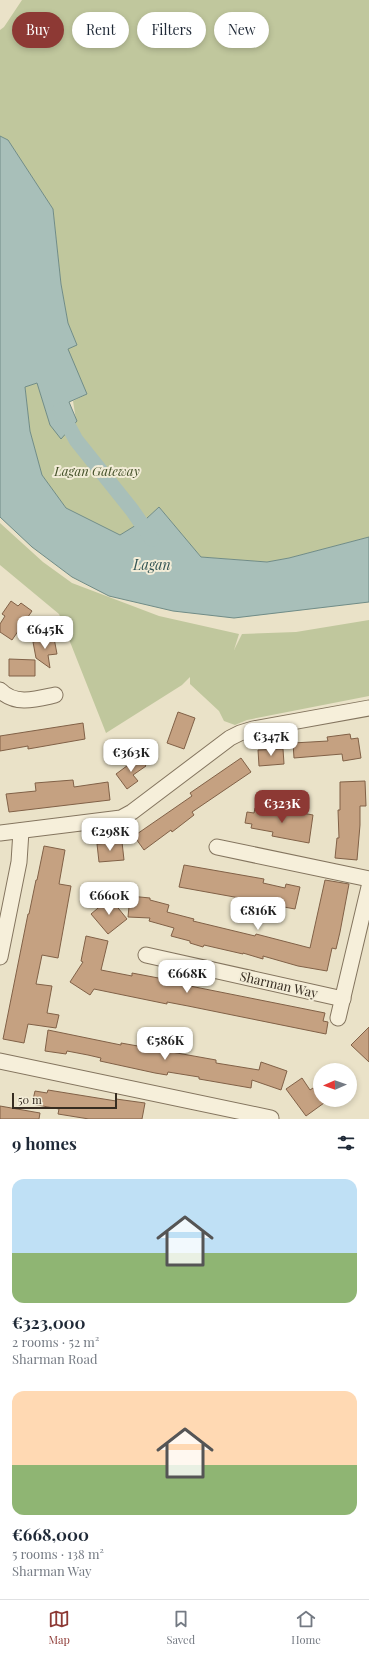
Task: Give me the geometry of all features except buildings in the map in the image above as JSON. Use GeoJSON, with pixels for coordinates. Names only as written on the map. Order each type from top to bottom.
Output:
{"type":"FeatureCollection","features":[{"type":"Feature","properties":{"kind":"street"},"geometry":{"type":"LineString","coordinates":[[0,690],[10,698],[19,700],[55,695]]}},
{"type":"Feature","properties":{"kind":"street"},"geometry":{"type":"LineString","coordinates":[[0,833],[121,818],[132,812],[230,738],[240,733],[253,729],[369,709]]}},
{"type":"Feature","properties":{"kind":"street"},"geometry":{"type":"LineString","coordinates":[[0,957],[19,862],[22,831]]}},
{"type":"Feature","properties":{"kind":"street"},"geometry":{"type":"LineString","coordinates":[[217,847],[369,879]]}},
{"type":"Feature","properties":{"kind":"street"},"geometry":{"type":"LineString","coordinates":[[338,1018],[369,887]]}},
{"type":"Feature","properties":{"kind":"street","name":"Sharman Way"},"geometry":{"type":"LineString","coordinates":[[146,955],[343,999]]}},
{"type":"Feature","properties":{"kind":"street"},"geometry":{"type":"LineString","coordinates":[[0,1061],[271,1118]]}},
{"type":"Feature","properties":{"kind":"green space","name":"Lagan Gateway"},"geometry":{"type":"Polygon","coordinates":[[[22,0],[369,0],[369,537],[289,558],[267,562],[201,557],[159,507],[146,519],[120,535],[66,508],[42,475],[30,431],[25,387],[37,383],[50,425],[76,420],[73,401],[87,394],[67,349],[77,345],[68,323],[61,284],[53,209],[8,140],[0,136],[0,30],[4,27],[12,15],[12,48],[64,48],[64,12],[14,12],[22,0]]]}},
{"type":"Feature","properties":{"kind":"green space"},"geometry":{"type":"Polygon","coordinates":[[[0,523],[43,562],[72,583],[159,616],[239,634],[234,650],[242,634],[296,632],[369,620],[369,696],[247,720],[235,725],[224,721],[219,711],[190,684],[190,677],[182,685],[106,733],[59,614],[0,565],[0,523]]]}},
{"type":"Feature","properties":{"kind":"water","name":"Lagan"},"geometry":{"type":"Polygon","coordinates":[[[0,136],[8,140],[53,209],[61,284],[68,323],[77,345],[68,349],[87,394],[69,402],[77,421],[61,439],[50,425],[37,383],[25,387],[30,431],[42,475],[66,508],[120,535],[146,519],[159,507],[201,557],[267,562],[289,558],[369,537],[369,602],[234,618],[173,611],[109,596],[72,577],[32,547],[0,517],[0,136]]]}},
{"type":"Feature","properties":{"kind":"waterway"},"geometry":{"type":"LineString","coordinates":[[60,410],[76,440],[132,510],[152,539]]}}]}
